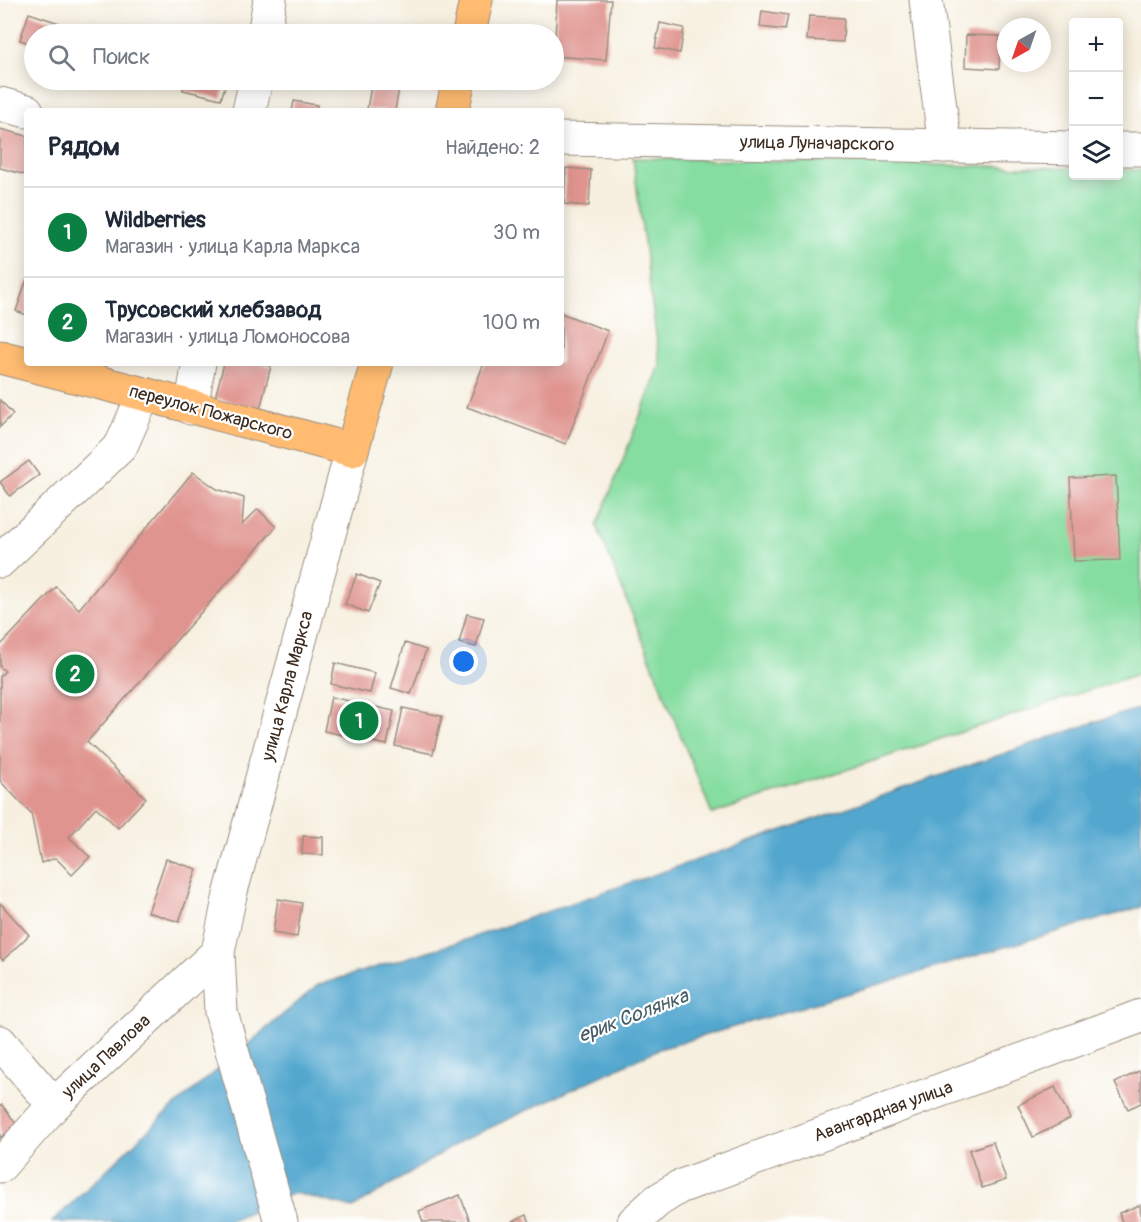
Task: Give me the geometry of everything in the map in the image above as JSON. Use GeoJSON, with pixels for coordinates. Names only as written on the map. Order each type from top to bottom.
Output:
{"type":"FeatureCollection","features":[{"type":"Feature","properties":{"kind":"main road"},"geometry":{"type":"LineString","coordinates":[[471,24],[476,0]]}},
{"type":"Feature","properties":{"kind":"main road"},"geometry":{"type":"LineString","coordinates":[[453,108],[457,90]]}},
{"type":"Feature","properties":{"kind":"main road","name":"переулок Пожарского"},"geometry":{"type":"LineString","coordinates":[[0,357],[24,363]]}},
{"type":"Feature","properties":{"kind":"main road","name":"переулок Пожарского"},"geometry":{"type":"LineString","coordinates":[[35,366],[352,450]]}},
{"type":"Feature","properties":{"kind":"main road","name":"улица Карла Маркса"},"geometry":{"type":"LineString","coordinates":[[352,450],[376,366]]}},
{"type":"Feature","properties":{"kind":"street"},"geometry":{"type":"LineString","coordinates":[[266,24],[270,0]]}},
{"type":"Feature","properties":{"kind":"street"},"geometry":{"type":"LineString","coordinates":[[926,0],[945,146]]}},
{"type":"Feature","properties":{"kind":"street"},"geometry":{"type":"LineString","coordinates":[[250,108],[254,90]]}},
{"type":"Feature","properties":{"kind":"street"},"geometry":{"type":"LineString","coordinates":[[0,104],[24,110]]}},
{"type":"Feature","properties":{"kind":"street","name":"улица Луначарского"},"geometry":{"type":"LineString","coordinates":[[564,139],[1069,148]]}},
{"type":"Feature","properties":{"kind":"street"},"geometry":{"type":"LineString","coordinates":[[1123,149],[1141,149]]}},
{"type":"Feature","properties":{"kind":"street"},"geometry":{"type":"LineString","coordinates":[[191,408],[198,366]]}},
{"type":"Feature","properties":{"kind":"street"},"geometry":{"type":"LineString","coordinates":[[0,561],[121,446],[144,394]]}},
{"type":"Feature","properties":{"kind":"street","name":"улица Карла Маркса"},"geometry":{"type":"LineString","coordinates":[[280,1222],[221,1012],[218,952],[230,895],[352,450]]}},
{"type":"Feature","properties":{"kind":"street","name":"улица Павлова"},"geometry":{"type":"LineString","coordinates":[[0,1166],[54,1105],[218,952]]}},
{"type":"Feature","properties":{"kind":"street","name":"Авангардная улица"},"geometry":{"type":"LineString","coordinates":[[634,1222],[657,1201],[678,1187],[1141,1016]]}},
{"type":"Feature","properties":{"kind":"street"},"geometry":{"type":"LineString","coordinates":[[0,1042],[54,1105]]}},
{"type":"Feature","properties":{"kind":"green space"},"geometry":{"type":"Polygon","coordinates":[[[633,158],[1069,168],[1069,180],[1123,180],[1123,170],[1141,170],[1141,673],[712,814],[597,526],[660,365],[633,158]]]}},
{"type":"Feature","properties":{"kind":"water","name":"ерик Солянка"},"geometry":{"type":"Polygon","coordinates":[[[1141,708],[1141,907],[659,1049],[461,1141],[353,1208],[294,1193],[226,1222],[52,1222],[164,1115],[318,985],[465,940],[1141,708]]]}},
{"type":"Feature","properties":{"kind":"building"},"geometry":{"type":"Polygon","coordinates":[[[557,0],[611,0],[606,60],[564,57],[564,24],[556,24],[557,0]]]}},
{"type":"Feature","properties":{"kind":"building"},"geometry":{"type":"Polygon","coordinates":[[[762,11],[788,15],[785,30],[760,27],[762,11]]]}},
{"type":"Feature","properties":{"kind":"building"},"geometry":{"type":"Polygon","coordinates":[[[29,13],[62,24],[25,24],[29,13]]]}},
{"type":"Feature","properties":{"kind":"building"},"geometry":{"type":"Polygon","coordinates":[[[809,16],[844,18],[843,42],[807,40],[809,16]]]}},
{"type":"Feature","properties":{"kind":"building"},"geometry":{"type":"Polygon","coordinates":[[[660,23],[684,28],[680,53],[655,48],[660,23]]]}},
{"type":"Feature","properties":{"kind":"building"},"geometry":{"type":"Polygon","coordinates":[[[24,28],[24,41],[20,40],[24,28]]]}},
{"type":"Feature","properties":{"kind":"building"},"geometry":{"type":"Polygon","coordinates":[[[966,35],[997,36],[997,69],[965,67],[966,35]]]}},
{"type":"Feature","properties":{"kind":"building"},"geometry":{"type":"Polygon","coordinates":[[[183,90],[224,90],[221,99],[183,90]]]}},
{"type":"Feature","properties":{"kind":"building"},"geometry":{"type":"Polygon","coordinates":[[[370,90],[399,90],[396,108],[367,108],[370,90]]]}},
{"type":"Feature","properties":{"kind":"building"},"geometry":{"type":"Polygon","coordinates":[[[294,101],[317,105],[316,108],[293,108],[294,101]]]}},
{"type":"Feature","properties":{"kind":"building"},"geometry":{"type":"Polygon","coordinates":[[[0,129],[24,135],[24,174],[0,168],[0,129]]]}},
{"type":"Feature","properties":{"kind":"building"},"geometry":{"type":"Polygon","coordinates":[[[566,168],[591,170],[589,206],[564,204],[566,168]]]}},
{"type":"Feature","properties":{"kind":"building"},"geometry":{"type":"Polygon","coordinates":[[[24,288],[24,314],[16,311],[24,288]]]}},
{"type":"Feature","properties":{"kind":"building"},"geometry":{"type":"Polygon","coordinates":[[[564,314],[608,331],[566,444],[467,407],[483,366],[564,366],[564,314]]]}},
{"type":"Feature","properties":{"kind":"building"},"geometry":{"type":"Polygon","coordinates":[[[223,366],[271,366],[260,409],[215,398],[223,366]]]}},
{"type":"Feature","properties":{"kind":"building"},"geometry":{"type":"Polygon","coordinates":[[[0,400],[13,414],[0,427],[0,400]]]}},
{"type":"Feature","properties":{"kind":"building"},"geometry":{"type":"Polygon","coordinates":[[[29,461],[39,475],[10,496],[0,482],[29,461]]]}},
{"type":"Feature","properties":{"kind":"building"},"geometry":{"type":"Polygon","coordinates":[[[193,472],[217,489],[244,498],[242,525],[258,509],[276,527],[87,742],[146,798],[118,828],[96,807],[69,837],[90,857],[72,875],[56,858],[41,863],[31,813],[0,781],[0,676],[5,671],[0,667],[0,646],[56,587],[79,609],[193,472]]]}},
{"type":"Feature","properties":{"kind":"building"},"geometry":{"type":"Polygon","coordinates":[[[1116,476],[1120,560],[1074,561],[1070,478],[1116,476]]]}},
{"type":"Feature","properties":{"kind":"building"},"geometry":{"type":"Polygon","coordinates":[[[357,574],[380,583],[368,613],[345,604],[357,574]]]}},
{"type":"Feature","properties":{"kind":"building"},"geometry":{"type":"Polygon","coordinates":[[[467,614],[484,618],[476,647],[459,643],[467,614]]]}},
{"type":"Feature","properties":{"kind":"building"},"geometry":{"type":"Polygon","coordinates":[[[405,643],[426,650],[411,694],[391,688],[405,643]]]}},
{"type":"Feature","properties":{"kind":"building"},"geometry":{"type":"Polygon","coordinates":[[[335,663],[375,673],[370,693],[331,684],[335,663]]]}},
{"type":"Feature","properties":{"kind":"building"},"geometry":{"type":"Polygon","coordinates":[[[331,697],[394,711],[387,745],[324,731],[331,697]]]}},
{"type":"Feature","properties":{"kind":"building"},"geometry":{"type":"Polygon","coordinates":[[[403,708],[442,716],[433,754],[395,746],[403,708]]]}},
{"type":"Feature","properties":{"kind":"building"},"geometry":{"type":"Polygon","coordinates":[[[303,836],[323,837],[323,855],[302,854],[303,836]]]}},
{"type":"Feature","properties":{"kind":"building"},"geometry":{"type":"Polygon","coordinates":[[[166,859],[197,869],[179,922],[148,912],[166,859]]]}},
{"type":"Feature","properties":{"kind":"building"},"geometry":{"type":"Polygon","coordinates":[[[278,899],[302,903],[297,937],[273,933],[278,899]]]}},
{"type":"Feature","properties":{"kind":"building"},"geometry":{"type":"Polygon","coordinates":[[[0,903],[29,935],[3,960],[0,957],[0,903]]]}},
{"type":"Feature","properties":{"kind":"building"},"geometry":{"type":"Polygon","coordinates":[[[1139,1071],[1141,1103],[1128,1109],[1115,1083],[1139,1071]]]}},
{"type":"Feature","properties":{"kind":"building"},"geometry":{"type":"Polygon","coordinates":[[[1055,1087],[1070,1119],[1033,1137],[1018,1105],[1055,1087]]]}},
{"type":"Feature","properties":{"kind":"building"},"geometry":{"type":"Polygon","coordinates":[[[2,1105],[17,1125],[0,1138],[0,1106],[2,1105]]]}},
{"type":"Feature","properties":{"kind":"building"},"geometry":{"type":"Polygon","coordinates":[[[993,1142],[1006,1180],[982,1188],[969,1150],[993,1142]]]}},
{"type":"Feature","properties":{"kind":"building"},"geometry":{"type":"Polygon","coordinates":[[[460,1195],[470,1222],[423,1222],[419,1211],[460,1195]]]}},
{"type":"Feature","properties":{"kind":"building"},"geometry":{"type":"Polygon","coordinates":[[[1140,1205],[1141,1222],[1122,1222],[1119,1213],[1140,1205]]]}},
{"type":"Feature","properties":{"kind":"building"},"geometry":{"type":"Polygon","coordinates":[[[526,1215],[530,1222],[512,1222],[526,1215]]]}},
{"type":"Feature","properties":{"kind":"place","name":"Трусовский хлебзавод"},"geometry":{"type":"Point","coordinates":[75,674]}},
{"type":"Feature","properties":{"kind":"place","name":"Wildberries"},"geometry":{"type":"Point","coordinates":[359,721]}}]}
